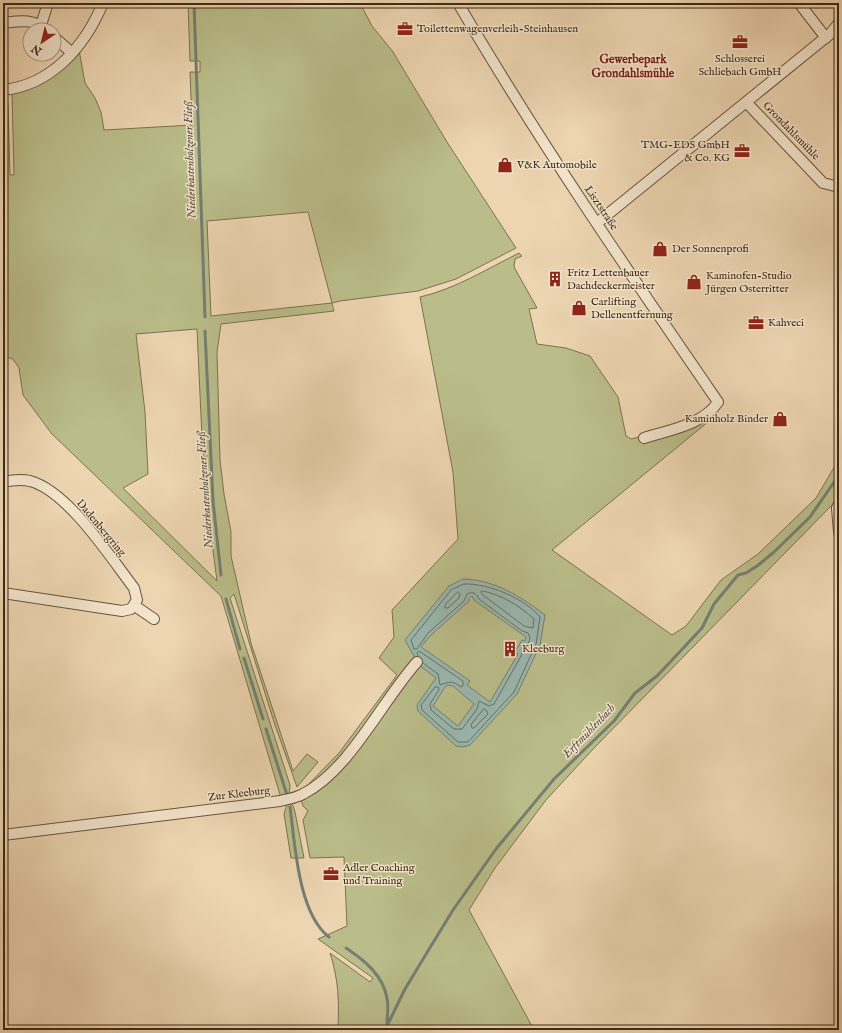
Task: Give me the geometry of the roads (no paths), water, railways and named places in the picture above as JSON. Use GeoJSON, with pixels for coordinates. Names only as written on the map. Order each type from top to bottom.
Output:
{"type":"FeatureCollection","features":[{"type":"Feature","properties":{"kind":"street"},"geometry":{"type":"LineString","coordinates":[[45,22],[48,3]]}},
{"type":"Feature","properties":{"kind":"street"},"geometry":{"type":"LineString","coordinates":[[3,90],[26,85],[54,71],[72,53],[89,30],[103,3]]}},
{"type":"Feature","properties":{"kind":"street","name":"Lisztstraße"},"geometry":{"type":"LineString","coordinates":[[458,3],[503,79],[597,223],[718,402],[710,413],[695,421],[644,438]]}},
{"type":"Feature","properties":{"kind":"street"},"geometry":{"type":"LineString","coordinates":[[798,3],[826,38]]}},
{"type":"Feature","properties":{"kind":"street"},"geometry":{"type":"LineString","coordinates":[[3,23],[32,22]]}},
{"type":"Feature","properties":{"kind":"street","name":"Grondahlsmühle"},"geometry":{"type":"LineString","coordinates":[[597,223],[826,38],[839,24]]}},
{"type":"Feature","properties":{"kind":"street"},"geometry":{"type":"LineString","coordinates":[[62,44],[72,53]]}},
{"type":"Feature","properties":{"kind":"street","name":"Grondahlsmühle"},"geometry":{"type":"LineString","coordinates":[[746,102],[824,183],[839,187]]}},
{"type":"Feature","properties":{"kind":"street","name":"Dadenbergring"},"geometry":{"type":"LineString","coordinates":[[3,482],[16,480],[31,481],[47,489],[69,507],[88,528],[134,588],[137,596],[135,606]]}},
{"type":"Feature","properties":{"kind":"street"},"geometry":{"type":"LineString","coordinates":[[839,504],[837,508],[839,532]]}},
{"type":"Feature","properties":{"kind":"street"},"geometry":{"type":"LineString","coordinates":[[3,592],[122,611],[127,611],[135,606],[154,619]]}},
{"type":"Feature","properties":{"kind":"street","name":"Zur Kleeburg"},"geometry":{"type":"LineString","coordinates":[[3,835],[280,801],[296,797],[323,781],[346,757],[417,662]]}},
{"type":"Feature","properties":{"kind":"water"},"geometry":{"type":"Polygon","coordinates":[[[463,579],[486,582],[507,590],[545,615],[540,645],[517,694],[470,745],[463,747],[456,746],[418,711],[417,705],[436,678],[419,665],[405,640],[449,586],[463,579]],[[472,596],[469,598],[469,601],[430,636],[421,647],[470,681],[467,685],[490,702],[518,654],[515,652],[522,640],[525,641],[526,637],[474,600],[472,596]],[[448,685],[445,687],[433,706],[458,726],[474,704],[453,686],[448,685]]]}},
{"type":"Feature","properties":{"kind":"waterway","name":"Niederkastenholzener Fließ"},"geometry":{"type":"LineString","coordinates":[[194,3],[205,317]]}},
{"type":"Feature","properties":{"kind":"waterway","name":"Niederkastenholzener Fließ"},"geometry":{"type":"LineString","coordinates":[[205,331],[213,501],[221,575]]}},
{"type":"Feature","properties":{"kind":"waterway","name":"Erftmühlenbach"},"geometry":{"type":"LineString","coordinates":[[385,1030],[405,989],[453,910],[496,849],[554,779],[614,721],[635,693],[657,676],[702,628],[714,604],[738,575],[746,573],[757,566],[774,552],[810,517],[839,475]]}},
{"type":"Feature","properties":{"kind":"waterway","name":"Niederkastenholzener Fließ"},"geometry":{"type":"LineString","coordinates":[[226,599],[240,649]]}},
{"type":"Feature","properties":{"kind":"waterway","name":"Niederkastenholzener Fließ"},"geometry":{"type":"LineString","coordinates":[[244,658],[263,719]]}},
{"type":"Feature","properties":{"kind":"waterway","name":"Niederkastenholzener Fließ"},"geometry":{"type":"LineString","coordinates":[[266,729],[287,795]]}},
{"type":"Feature","properties":{"kind":"waterway","name":"Niederkastenholzener Fließ"},"geometry":{"type":"LineString","coordinates":[[290,807],[296,858],[304,895],[319,926],[329,937]]}},
{"type":"Feature","properties":{"kind":"waterway","name":"Niederkastenholzener Fließ"},"geometry":{"type":"LineString","coordinates":[[346,948],[366,963],[381,982],[388,1001],[387,1024]]}},
{"type":"Feature","properties":{"kind":"place","name":"Toilettenwagenverleih-Steinhausen"},"geometry":{"type":"Point","coordinates":[405,29]}},
{"type":"Feature","properties":{"kind":"place","name":"Schlosserei Schliebach GmbH"},"geometry":{"type":"Point","coordinates":[740,42]}},
{"type":"Feature","properties":{"kind":"place","name":"TMG-EDS GmbH & Co. KG"},"geometry":{"type":"Point","coordinates":[742,151]}},
{"type":"Feature","properties":{"kind":"place","name":"V&K Automobile"},"geometry":{"type":"Point","coordinates":[505,165]}},
{"type":"Feature","properties":{"kind":"place","name":"Der Sonnenprofi"},"geometry":{"type":"Point","coordinates":[660,249]}},
{"type":"Feature","properties":{"kind":"place","name":"Fritz Lettenbauer Dachdeckermeister"},"geometry":{"type":"Point","coordinates":[555,279]}},
{"type":"Feature","properties":{"kind":"place","name":"Kaminofen-Studio Jürgen Osterritter"},"geometry":{"type":"Point","coordinates":[694,282]}},
{"type":"Feature","properties":{"kind":"place","name":"Carlifting Dellenentfernung"},"geometry":{"type":"Point","coordinates":[579,308]}},
{"type":"Feature","properties":{"kind":"place","name":"Kahveci"},"geometry":{"type":"Point","coordinates":[756,323]}},
{"type":"Feature","properties":{"kind":"place","name":"Kaminholz Binder"},"geometry":{"type":"Point","coordinates":[780,419]}},
{"type":"Feature","properties":{"kind":"place","name":"Kleeburg"},"geometry":{"type":"Point","coordinates":[510,649]}},
{"type":"Feature","properties":{"kind":"place","name":"Adler Coaching und Training"},"geometry":{"type":"Point","coordinates":[331,874]}},
{"type":"Feature","properties":{"kind":"district","name":"Gewerbepark Grondahlsmühle"},"geometry":{"type":"Point","coordinates":[633,66]}}]}
